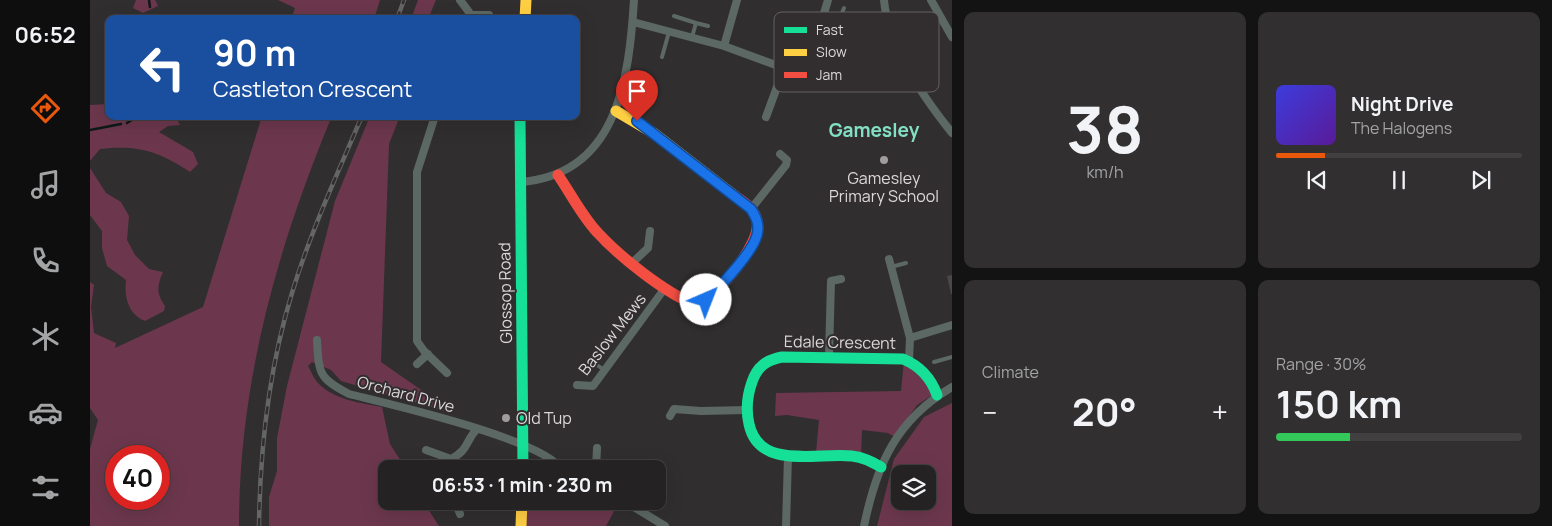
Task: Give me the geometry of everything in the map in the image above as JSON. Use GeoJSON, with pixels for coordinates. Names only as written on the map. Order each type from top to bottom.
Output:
{"type":"FeatureCollection","features":[{"type":"Feature","properties":{"kind":"street"},"geometry":{"type":"LineString","coordinates":[[460,0],[468,15]]}},
{"type":"Feature","properties":{"kind":"street"},"geometry":{"type":"LineString","coordinates":[[525,15],[526,0]]}},
{"type":"Feature","properties":{"kind":"street"},"geometry":{"type":"LineString","coordinates":[[520,182],[558,175],[586,153],[600,137],[616,111],[625,81],[634,0]]}},
{"type":"Feature","properties":{"kind":"street"},"geometry":{"type":"LineString","coordinates":[[724,46],[737,0]]}},
{"type":"Feature","properties":{"kind":"street"},"geometry":{"type":"LineString","coordinates":[[824,12],[828,0]]}},
{"type":"Feature","properties":{"kind":"street"},"geometry":{"type":"LineString","coordinates":[[931,0],[938,12]]}},
{"type":"Feature","properties":{"kind":"street"},"geometry":{"type":"LineString","coordinates":[[939,14],[952,36]]}},
{"type":"Feature","properties":{"kind":"street"},"geometry":{"type":"LineString","coordinates":[[633,22],[670,30],[724,46],[774,64]]}},
{"type":"Feature","properties":{"kind":"street"},"geometry":{"type":"LineString","coordinates":[[766,117],[775,92]]}},
{"type":"Feature","properties":{"kind":"street"},"geometry":{"type":"LineString","coordinates":[[921,92],[952,133]]}},
{"type":"Feature","properties":{"kind":"street"},"geometry":{"type":"LineString","coordinates":[[558,175],[596,231],[632,263],[677,298],[696,305],[706,300],[721,286],[753,244],[758,234],[758,224],[751,209],[664,140],[637,121],[616,111]]}},
{"type":"Feature","properties":{"kind":"street"},"geometry":{"type":"LineString","coordinates":[[434,120],[417,172],[417,341],[447,373]]}},
{"type":"Feature","properties":{"kind":"street","name":"Glossop Road"},"geometry":{"type":"LineString","coordinates":[[520,120],[523,460]]}},
{"type":"Feature","properties":{"kind":"street"},"geometry":{"type":"LineString","coordinates":[[751,209],[786,166],[787,160],[780,154]]}},
{"type":"Feature","properties":{"kind":"street"},"geometry":{"type":"LineString","coordinates":[[632,263],[648,248],[650,231]]}},
{"type":"Feature","properties":{"kind":"street"},"geometry":{"type":"LineString","coordinates":[[890,263],[910,338],[909,361]]}},
{"type":"Feature","properties":{"kind":"street"},"geometry":{"type":"LineString","coordinates":[[829,356],[831,281],[841,279]]}},
{"type":"Feature","properties":{"kind":"street","name":"Baslow Mews"},"geometry":{"type":"LineString","coordinates":[[577,386],[593,386],[665,288]]}},
{"type":"Feature","properties":{"kind":"street"},"geometry":{"type":"LineString","coordinates":[[910,338],[952,325]]}},
{"type":"Feature","properties":{"kind":"street","name":"Orchard Drive"},"geometry":{"type":"LineString","coordinates":[[317,340],[319,370],[332,386],[349,394],[477,429],[522,444],[553,460]]}},
{"type":"Feature","properties":{"kind":"street"},"geometry":{"type":"LineString","coordinates":[[417,364],[428,354]]}},
{"type":"Feature","properties":{"kind":"street","name":"Edale Crescent"},"geometry":{"type":"LineString","coordinates":[[881,467],[855,456],[788,456],[766,453],[758,448],[752,440],[748,428],[747,410],[754,374],[760,366],[770,358],[829,356],[909,361],[927,376],[937,396]]}},
{"type":"Feature","properties":{"kind":"street"},"geometry":{"type":"LineString","coordinates":[[864,526],[881,467],[907,423],[919,409],[952,387]]}},
{"type":"Feature","properties":{"kind":"street"},"geometry":{"type":"LineString","coordinates":[[670,416],[674,409],[701,411],[747,410]]}},
{"type":"Feature","properties":{"kind":"street"},"geometry":{"type":"LineString","coordinates":[[426,450],[452,459],[462,454],[472,434],[477,429]]}},
{"type":"Feature","properties":{"kind":"street"},"geometry":{"type":"LineString","coordinates":[[596,460],[597,448]]}},
{"type":"Feature","properties":{"kind":"street"},"geometry":{"type":"LineString","coordinates":[[786,526],[788,456]]}},
{"type":"Feature","properties":{"kind":"street"},"geometry":{"type":"LineString","coordinates":[[458,510],[460,514]]}},
{"type":"Feature","properties":{"kind":"street"},"geometry":{"type":"LineString","coordinates":[[521,526],[522,510]]}},
{"type":"Feature","properties":{"kind":"street"},"geometry":{"type":"LineString","coordinates":[[639,510],[665,526]]}},
{"type":"Feature","properties":{"kind":"lane"},"geometry":{"type":"LineString","coordinates":[[842,12],[844,8]]}},
{"type":"Feature","properties":{"kind":"lane"},"geometry":{"type":"LineString","coordinates":[[674,16],[708,26]]}},
{"type":"Feature","properties":{"kind":"lane"},"geometry":{"type":"LineString","coordinates":[[692,37],[696,23]]}},
{"type":"Feature","properties":{"kind":"lane"},"geometry":{"type":"LineString","coordinates":[[662,57],[670,30]]}},
{"type":"Feature","properties":{"kind":"lane"},"geometry":{"type":"LineString","coordinates":[[890,263],[906,263]]}},
{"type":"Feature","properties":{"kind":"lane"},"geometry":{"type":"LineString","coordinates":[[934,362],[952,357]]}},
{"type":"Feature","properties":{"kind":"lane"},"geometry":{"type":"LineString","coordinates":[[593,362],[604,370]]}},
{"type":"Feature","properties":{"kind":"shaded area"},"geometry":{"type":"Polygon","coordinates":[[[136,0],[155,0],[158,6],[143,13],[133,8],[136,0]]]}},
{"type":"Feature","properties":{"kind":"shaded area"},"geometry":{"type":"Polygon","coordinates":[[[278,0],[380,0],[375,15],[292,15],[295,8],[278,0]]]}},
{"type":"Feature","properties":{"kind":"shaded area"},"geometry":{"type":"Polygon","coordinates":[[[418,0],[436,0],[430,15],[412,15],[418,0]]]}},
{"type":"Feature","properties":{"kind":"shaded area"},"geometry":{"type":"Polygon","coordinates":[[[105,104],[105,120],[177,120],[180,125],[168,126],[159,132],[193,152],[198,164],[190,172],[158,154],[126,148],[100,149],[90,161],[90,105],[105,104]]]}},
{"type":"Feature","properties":{"kind":"shaded area"},"geometry":{"type":"Polygon","coordinates":[[[261,120],[330,120],[294,216],[278,266],[265,317],[254,368],[246,420],[239,526],[90,526],[90,449],[98,420],[90,408],[90,282],[94,285],[91,307],[94,333],[116,343],[115,348],[203,307],[261,120]]]}},
{"type":"Feature","properties":{"kind":"shaded area"},"geometry":{"type":"Polygon","coordinates":[[[368,120],[398,120],[389,144],[381,362],[447,408],[445,411],[341,381],[331,370],[312,362],[308,366],[324,389],[348,400],[382,407],[390,444],[400,460],[378,460],[378,510],[429,510],[439,526],[269,526],[269,497],[277,471],[277,438],[287,386],[335,201],[368,120]]]}},
{"type":"Feature","properties":{"kind":"shaded area"},"geometry":{"type":"Polygon","coordinates":[[[90,168],[106,193],[121,202],[129,216],[127,240],[135,255],[149,269],[163,272],[158,289],[165,306],[164,311],[145,321],[135,314],[128,304],[126,280],[107,266],[102,248],[102,231],[90,215],[90,168]]]}},
{"type":"Feature","properties":{"kind":"shaded area"},"geometry":{"type":"Polygon","coordinates":[[[904,361],[910,363],[934,394],[917,405],[895,437],[888,433],[862,430],[861,456],[816,453],[819,420],[787,415],[775,416],[776,393],[901,391],[904,361]]]}},
{"type":"Feature","properties":{"kind":"shaded area"},"geometry":{"type":"Polygon","coordinates":[[[952,403],[952,526],[877,526],[891,471],[891,510],[936,510],[936,465],[892,465],[894,459],[924,417],[952,403]]]}},
{"type":"Feature","properties":{"kind":"shaded area"},"geometry":{"type":"Polygon","coordinates":[[[525,510],[615,510],[606,526],[524,526],[525,510]]]}},
{"type":"Feature","properties":{"kind":"building"},"geometry":{"type":"Polygon","coordinates":[[[952,275],[952,294],[951,294],[947,276],[952,275]]]}},
{"type":"Feature","properties":{"kind":"waterway"},"geometry":{"type":"LineString","coordinates":[[149,0],[150,7]]}},
{"type":"Feature","properties":{"kind":"waterway"},"geometry":{"type":"LineString","coordinates":[[127,123],[132,120]]}},
{"type":"Feature","properties":{"kind":"waterway"},"geometry":{"type":"LineString","coordinates":[[90,130],[121,124]]}},
{"type":"Feature","properties":{"kind":"railway"},"geometry":{"type":"LineString","coordinates":[[398,15],[404,0]]}},
{"type":"Feature","properties":{"kind":"railway"},"geometry":{"type":"LineString","coordinates":[[259,526],[261,467],[267,408],[284,321],[307,248],[360,120]]}},
{"type":"Feature","properties":{"kind":"traffic: fast"},"geometry":{"type":"LineString","coordinates":[[520,120],[523,460]]}},
{"type":"Feature","properties":{"kind":"traffic: fast"},"geometry":{"type":"LineString","coordinates":[[881,467],[856,457],[838,455],[791,456],[777,454],[765,448],[755,439],[749,424],[748,414],[750,387],[759,368],[771,360],[782,357],[903,359],[915,365],[924,373],[932,383],[937,395]]}},
{"type":"Feature","properties":{"kind":"traffic: slow"},"geometry":{"type":"LineString","coordinates":[[525,15],[526,0]]}},
{"type":"Feature","properties":{"kind":"traffic: slow"},"geometry":{"type":"LineString","coordinates":[[616,111],[655,134],[735,196]]}},
{"type":"Feature","properties":{"kind":"traffic: slow"},"geometry":{"type":"LineString","coordinates":[[521,526],[522,510]]}},
{"type":"Feature","properties":{"kind":"traffic: jam"},"geometry":{"type":"LineString","coordinates":[[558,175],[586,219],[607,242],[630,263],[657,283],[696,305],[715,292],[736,269],[745,256],[757,231],[757,221],[754,213],[749,206],[735,196]]}},
{"type":"Feature","properties":{"kind":"place","name":"Gamesley Primary School"},"geometry":{"type":"Point","coordinates":[884,160]}},
{"type":"Feature","properties":{"kind":"place","name":"Old Tup"},"geometry":{"type":"Point","coordinates":[506,418]}},
{"type":"Feature","properties":{"kind":"district","name":"Gamesley"},"geometry":{"type":"Point","coordinates":[874,130]}},
{"type":"Feature","properties":{"kind":"route"},"geometry":{"type":"LineString","coordinates":[[637,121],[751,209],[756,216],[758,234],[753,244],[721,286],[706,300]]}}]}
